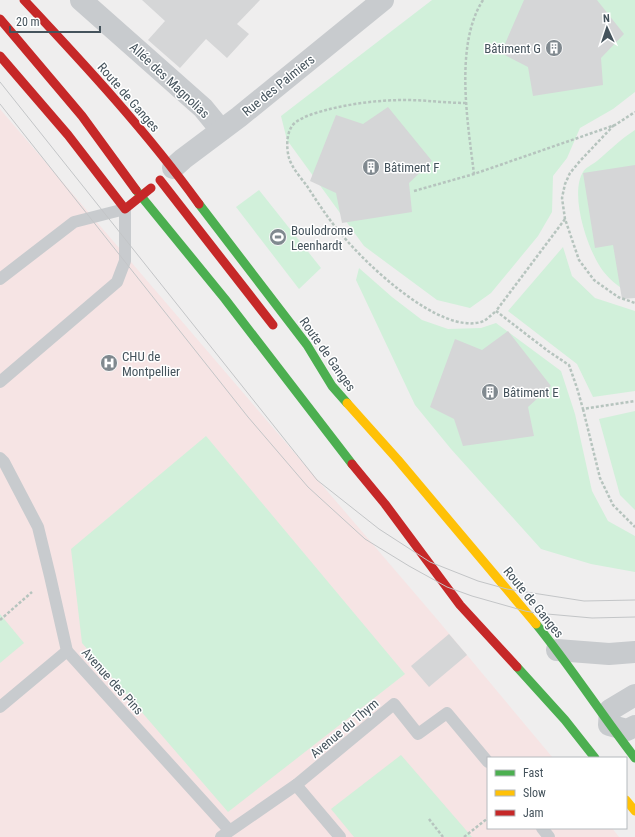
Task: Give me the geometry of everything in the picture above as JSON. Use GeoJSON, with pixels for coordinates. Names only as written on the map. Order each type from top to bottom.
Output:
{"type":"FeatureCollection","features":[{"type":"Feature","properties":{"kind":"main road","name":"Route de Ganges"},"geometry":{"type":"LineString","coordinates":[[24,0],[71,50],[166,174],[206,214],[307,344],[332,386],[398,460],[557,650],[605,727],[635,758]]}},
{"type":"Feature","properties":{"kind":"main road"},"geometry":{"type":"LineString","coordinates":[[0,19],[82,116],[141,197],[225,299],[385,504],[460,604],[565,720],[587,740],[594,757]]}},
{"type":"Feature","properties":{"kind":"main road"},"geometry":{"type":"LineString","coordinates":[[0,56],[71,139],[125,209],[141,197],[166,174],[279,333]]}},
{"type":"Feature","properties":{"kind":"main road"},"geometry":{"type":"LineString","coordinates":[[305,361],[332,386]]}},
{"type":"Feature","properties":{"kind":"main road"},"geometry":{"type":"LineString","coordinates":[[627,801],[635,811]]}},
{"type":"Feature","properties":{"kind":"street","name":"Allée des Magnolias"},"geometry":{"type":"LineString","coordinates":[[82,0],[203,108],[221,130]]}},
{"type":"Feature","properties":{"kind":"street","name":"Rue des Palmiers"},"geometry":{"type":"LineString","coordinates":[[166,174],[239,117],[382,0]]}},
{"type":"Feature","properties":{"kind":"street"},"geometry":{"type":"LineString","coordinates":[[557,650],[609,654],[635,652]]}},
{"type":"Feature","properties":{"kind":"street"},"geometry":{"type":"LineString","coordinates":[[635,695],[610,710],[605,727],[627,730],[635,726]]}},
{"type":"Feature","properties":{"kind":"lane"},"geometry":{"type":"LineString","coordinates":[[0,279],[74,222],[125,209],[125,261],[117,282],[0,382]]}},
{"type":"Feature","properties":{"kind":"lane","name":"Avenue des Pins"},"geometry":{"type":"LineString","coordinates":[[0,458],[4,462],[38,527],[66,651],[225,834]]}},
{"type":"Feature","properties":{"kind":"lane"},"geometry":{"type":"LineString","coordinates":[[0,707],[66,651]]}},
{"type":"Feature","properties":{"kind":"lane","name":"Avenue du Thym"},"geometry":{"type":"LineString","coordinates":[[225,834],[296,786],[394,704],[418,734],[447,713],[487,761]]}},
{"type":"Feature","properties":{"kind":"lane"},"geometry":{"type":"LineString","coordinates":[[296,786],[340,837]]}},
{"type":"Feature","properties":{"kind":"lane"},"geometry":{"type":"LineString","coordinates":[[543,829],[549,837]]}},
{"type":"Feature","properties":{"kind":"path"},"geometry":{"type":"LineString","coordinates":[[474,174],[466,102],[467,49],[472,26],[479,6],[483,0]]}},
{"type":"Feature","properties":{"kind":"path"},"geometry":{"type":"LineString","coordinates":[[466,102],[448,103],[406,100],[353,104],[310,115],[295,122],[288,133],[287,147],[289,160],[315,199],[342,235],[374,268],[402,292],[424,307],[459,323],[482,321],[496,311],[565,219]]}},
{"type":"Feature","properties":{"kind":"path"},"geometry":{"type":"LineString","coordinates":[[635,112],[615,125],[580,161],[570,173],[565,184],[562,198],[565,219],[579,260],[594,280],[618,297],[635,303]]}},
{"type":"Feature","properties":{"kind":"path"},"geometry":{"type":"LineString","coordinates":[[414,191],[474,174],[615,125]]}},
{"type":"Feature","properties":{"kind":"path"},"geometry":{"type":"LineString","coordinates":[[496,311],[542,347],[569,365],[578,388],[600,478],[613,505],[635,527]]}},
{"type":"Feature","properties":{"kind":"path"},"geometry":{"type":"LineString","coordinates":[[583,409],[635,401]]}},
{"type":"Feature","properties":{"kind":"path"},"geometry":{"type":"LineString","coordinates":[[0,620],[50,576]]}},
{"type":"Feature","properties":{"kind":"path"},"geometry":{"type":"LineString","coordinates":[[429,819],[443,837]]}},
{"type":"Feature","properties":{"kind":"path"},"geometry":{"type":"LineString","coordinates":[[464,837],[487,819]]}},
{"type":"Feature","properties":{"kind":"shaded area","name":"CHU de Montpellier"},"geometry":{"type":"Polygon","coordinates":[[[0,109],[436,618],[552,757],[487,757],[487,829],[613,829],[619,837],[0,837],[0,109]]]}},
{"type":"Feature","properties":{"kind":"green space"},"geometry":{"type":"Polygon","coordinates":[[[432,0],[635,0],[635,92],[613,109],[580,128],[567,158],[553,176],[552,212],[538,236],[491,293],[470,308],[437,300],[364,246],[287,140],[281,116],[432,0]]]}},
{"type":"Feature","properties":{"kind":"green space"},"geometry":{"type":"Polygon","coordinates":[[[635,130],[635,295],[613,282],[597,262],[586,237],[582,223],[578,194],[579,182],[583,172],[635,130]]]}},
{"type":"Feature","properties":{"kind":"green space","name":"Boulodrome Leenhardt"},"geometry":{"type":"Polygon","coordinates":[[[259,190],[321,268],[299,289],[236,207],[259,190]]]}},
{"type":"Feature","properties":{"kind":"green space"},"geometry":{"type":"Polygon","coordinates":[[[563,247],[572,276],[595,298],[635,311],[635,391],[593,397],[577,364],[508,311],[563,247]]]}},
{"type":"Feature","properties":{"kind":"green space"},"geometry":{"type":"Polygon","coordinates":[[[359,268],[392,297],[422,320],[448,329],[481,328],[496,323],[561,371],[575,414],[592,491],[608,521],[635,536],[635,572],[591,564],[541,549],[451,449],[415,405],[356,280],[359,268]]]}},
{"type":"Feature","properties":{"kind":"green space"},"geometry":{"type":"Polygon","coordinates":[[[635,411],[635,510],[620,495],[599,419],[635,411]]]}},
{"type":"Feature","properties":{"kind":"green space"},"geometry":{"type":"Polygon","coordinates":[[[206,436],[405,674],[228,812],[82,643],[71,549],[206,436]]]}},
{"type":"Feature","properties":{"kind":"green space"},"geometry":{"type":"Polygon","coordinates":[[[0,614],[24,643],[0,663],[0,614]]]}},
{"type":"Feature","properties":{"kind":"green space"},"geometry":{"type":"Polygon","coordinates":[[[401,755],[472,837],[354,837],[331,809],[401,755]]]}},
{"type":"Feature","properties":{"kind":"building"},"geometry":{"type":"Polygon","coordinates":[[[142,0],[260,0],[237,24],[249,34],[227,58],[206,39],[180,68],[148,40],[165,21],[142,0]]]}},
{"type":"Feature","properties":{"kind":"building","name":"Bâtiment G"},"geometry":{"type":"Polygon","coordinates":[[[524,0],[597,0],[624,34],[601,58],[603,85],[533,96],[528,67],[501,53],[524,0]]]}},
{"type":"Feature","properties":{"kind":"building","name":"Bâtiment F"},"geometry":{"type":"Polygon","coordinates":[[[388,107],[432,161],[409,183],[412,212],[342,223],[336,193],[310,181],[336,115],[363,124],[388,107]]]}},
{"type":"Feature","properties":{"kind":"building"},"geometry":{"type":"Polygon","coordinates":[[[635,165],[635,298],[622,299],[613,245],[595,248],[583,173],[635,165]]]}},
{"type":"Feature","properties":{"kind":"building","name":"Bâtiment E"},"geometry":{"type":"Polygon","coordinates":[[[508,331],[551,386],[528,407],[534,436],[463,446],[454,419],[430,407],[455,339],[482,350],[508,331]]]}},
{"type":"Feature","properties":{"kind":"building"},"geometry":{"type":"Polygon","coordinates":[[[449,634],[467,655],[429,687],[411,666],[449,634]]]}},
{"type":"Feature","properties":{"kind":"tram line"},"geometry":{"type":"LineString","coordinates":[[0,82],[317,480],[379,529],[430,562],[478,581],[507,589],[584,601],[635,600]]}},
{"type":"Feature","properties":{"kind":"tram line"},"geometry":{"type":"LineString","coordinates":[[0,104],[248,417],[308,487],[365,539],[447,587],[472,596],[536,613],[592,618],[635,617]]}},
{"type":"Feature","properties":{"kind":"traffic: fast"},"geometry":{"type":"LineString","coordinates":[[136,190],[225,299],[352,464]]}},
{"type":"Feature","properties":{"kind":"traffic: fast"},"geometry":{"type":"LineString","coordinates":[[199,204],[307,345],[332,386],[347,403]]}},
{"type":"Feature","properties":{"kind":"traffic: fast"},"geometry":{"type":"LineString","coordinates":[[536,624],[635,758]]}},
{"type":"Feature","properties":{"kind":"traffic: fast"},"geometry":{"type":"LineString","coordinates":[[517,667],[565,720],[594,757]]}},
{"type":"Feature","properties":{"kind":"traffic: slow"},"geometry":{"type":"LineString","coordinates":[[347,403],[398,460],[536,624]]}},
{"type":"Feature","properties":{"kind":"traffic: slow"},"geometry":{"type":"LineString","coordinates":[[627,801],[635,811]]}},
{"type":"Feature","properties":{"kind":"traffic: jam"},"geometry":{"type":"LineString","coordinates":[[24,0],[137,125],[199,204]]}},
{"type":"Feature","properties":{"kind":"traffic: jam"},"geometry":{"type":"LineString","coordinates":[[0,19],[82,116],[136,190]]}},
{"type":"Feature","properties":{"kind":"traffic: jam"},"geometry":{"type":"LineString","coordinates":[[0,56],[68,135],[125,209],[151,188]]}},
{"type":"Feature","properties":{"kind":"traffic: jam"},"geometry":{"type":"LineString","coordinates":[[160,180],[273,325]]}},
{"type":"Feature","properties":{"kind":"traffic: jam"},"geometry":{"type":"LineString","coordinates":[[352,464],[385,504],[460,605],[517,667]]}},
{"type":"Feature","properties":{"kind":"place","name":"Bâtiment G"},"geometry":{"type":"Point","coordinates":[554,48]}},
{"type":"Feature","properties":{"kind":"place","name":"Bâtiment F"},"geometry":{"type":"Point","coordinates":[371,167]}},
{"type":"Feature","properties":{"kind":"place","name":"Boulodrome Leenhardt"},"geometry":{"type":"Point","coordinates":[278,237]}},
{"type":"Feature","properties":{"kind":"place","name":"CHU de Montpellier"},"geometry":{"type":"Point","coordinates":[109,363]}},
{"type":"Feature","properties":{"kind":"place","name":"Bâtiment E"},"geometry":{"type":"Point","coordinates":[490,392]}}]}
